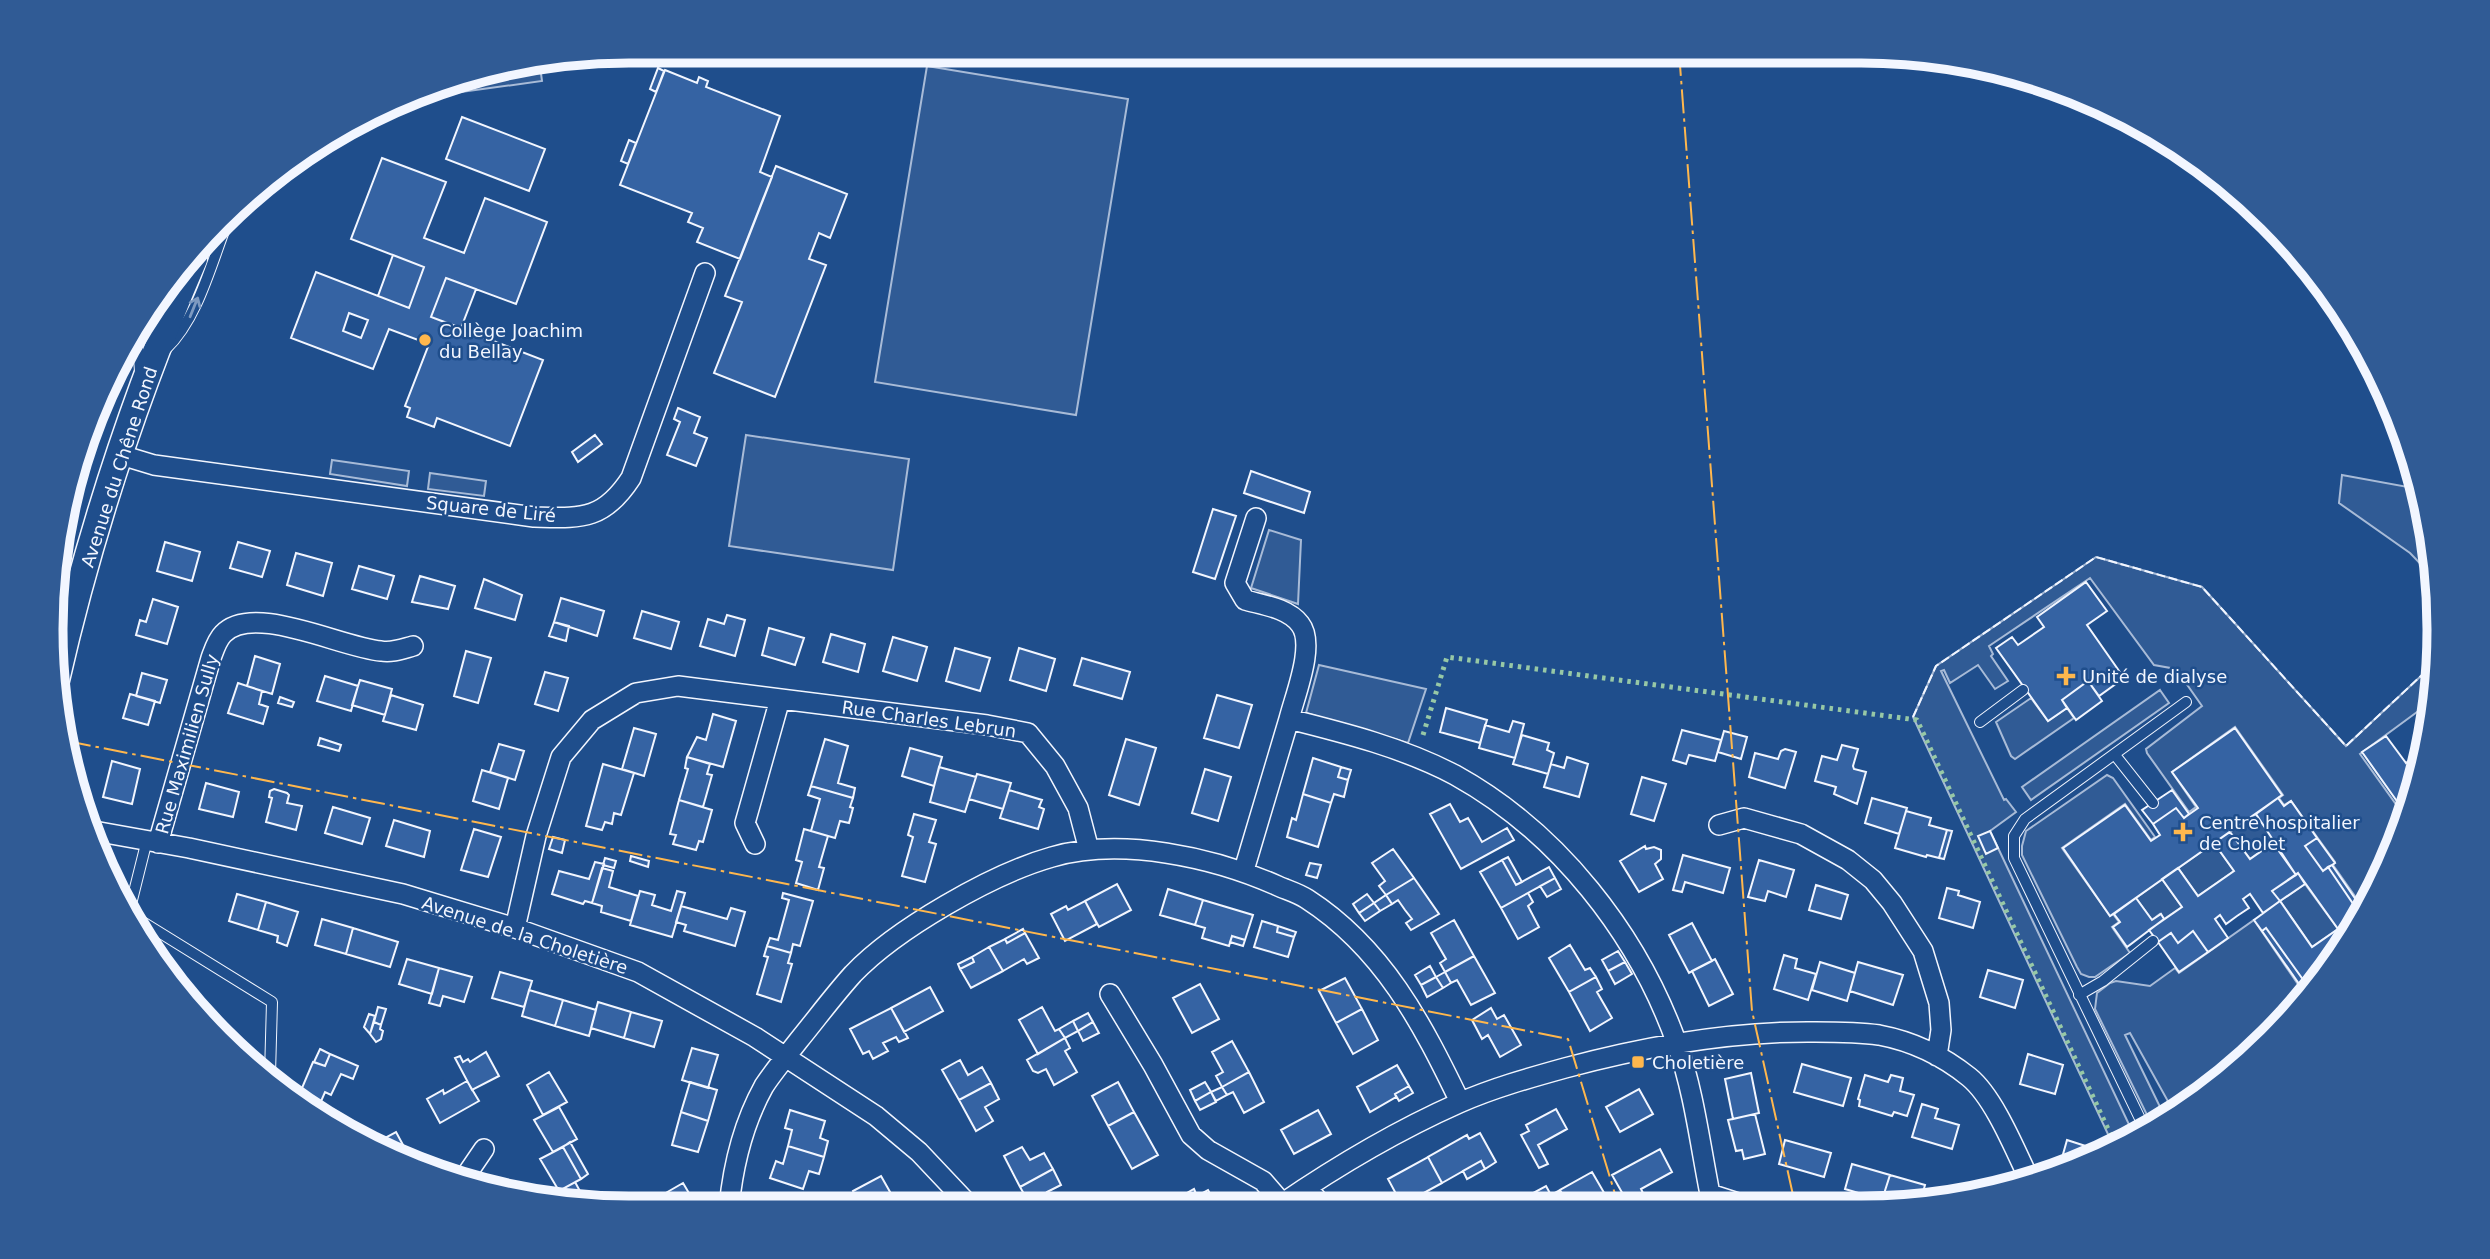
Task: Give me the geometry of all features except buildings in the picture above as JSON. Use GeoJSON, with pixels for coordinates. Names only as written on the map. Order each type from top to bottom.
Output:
{"type":"FeatureCollection","features":[{"type":"Feature","properties":{"kind":"main road","name":"Avenue du Chêne Rond"},"geometry":{"type":"LineString","coordinates":[[64,655],[101,516],[142,393],[187,276]]}},
{"type":"Feature","properties":{"kind":"street","name":"Square de Liré"},"geometry":{"type":"LineString","coordinates":[[121,455],[154,465],[534,517],[572,518],[597,513],[618,498],[631,478],[705,273]]}},
{"type":"Feature","properties":{"kind":"street"},"geometry":{"type":"LineString","coordinates":[[1244,870],[1308,646],[1300,624],[1281,610],[1245,600],[1235,583],[1256,518]]}},
{"type":"Feature","properties":{"kind":"street","name":"Rue Maximilien Sully"},"geometry":{"type":"LineString","coordinates":[[153,841],[211,658],[223,634],[234,626],[247,622],[263,623],[373,650],[397,651],[412,646]]}},
{"type":"Feature","properties":{"kind":"street","name":"Rue Charles Lebrun"},"geometry":{"type":"LineString","coordinates":[[515,928],[536,836],[561,757],[592,720],[636,693],[678,686],[987,725],[1028,733],[1055,766],[1078,808],[1089,850]]}},
{"type":"Feature","properties":{"kind":"street"},"geometry":{"type":"LineString","coordinates":[[755,844],[745,823],[780,699]]}},
{"type":"Feature","properties":{"kind":"street"},"geometry":{"type":"LineString","coordinates":[[1289,719],[1336,731],[1427,762],[1476,789],[1530,828],[1582,880],[1624,934],[1658,997],[1676,1042],[1684,1068],[1704,1196]]}},
{"type":"Feature","properties":{"kind":"street"},"geometry":{"type":"LineString","coordinates":[[1719,825],[1744,818],[1801,834],[1848,860],[1873,880],[1892,903],[1923,951],[1939,1003],[1941,1030],[1937,1056]]}},
{"type":"Feature","properties":{"kind":"street","name":"Avenue de la Choletière"},"geometry":{"type":"LineString","coordinates":[[101,832],[403,894],[515,928],[638,972],[755,1037],[876,1116],[919,1152],[961,1196]]}},
{"type":"Feature","properties":{"kind":"street"},"geometry":{"type":"LineString","coordinates":[[730,1196],[733,1172],[750,1119],[765,1085],[854,973],[898,936],[933,913],[994,881],[1051,857],[1089,850],[1143,851],[1196,858],[1244,870],[1305,898],[1366,948],[1401,991],[1433,1046],[1460,1102]]}},
{"type":"Feature","properties":{"kind":"street"},"geometry":{"type":"LineString","coordinates":[[1110,994],[1191,1135],[1208,1150],[1263,1181],[1275,1196]]}},
{"type":"Feature","properties":{"kind":"street"},"geometry":{"type":"LineString","coordinates":[[1294,1196],[1360,1152],[1460,1102],[1525,1079],[1617,1054],[1676,1042],[1774,1031],[1878,1035],[1911,1044],[1937,1056],[1971,1078],[2000,1117],[2025,1171]]}},
{"type":"Feature","properties":{"kind":"street"},"geometry":{"type":"LineString","coordinates":[[470,1173],[484,1149]]}},
{"type":"Feature","properties":{"kind":"street"},"geometry":{"type":"LineString","coordinates":[[1307,1188],[1314,1196]]}},
{"type":"Feature","properties":{"kind":"lane"},"geometry":{"type":"LineString","coordinates":[[154,361],[177,338],[189,319],[223,236]]}},
{"type":"Feature","properties":{"kind":"lane"},"geometry":{"type":"LineString","coordinates":[[138,348],[142,393]]}},
{"type":"Feature","properties":{"kind":"lane"},"geometry":{"type":"LineString","coordinates":[[1980,722],[2023,690]]}},
{"type":"Feature","properties":{"kind":"lane"},"geometry":{"type":"LineString","coordinates":[[2141,1121],[2014,858],[2014,836],[2025,819],[2186,702]]}},
{"type":"Feature","properties":{"kind":"lane"},"geometry":{"type":"LineString","coordinates":[[2115,755],[2153,803]]}},
{"type":"Feature","properties":{"kind":"lane"},"geometry":{"type":"LineString","coordinates":[[133,901],[153,841]]}},
{"type":"Feature","properties":{"kind":"lane"},"geometry":{"type":"LineString","coordinates":[[146,924],[272,1002],[270,1067]]}},
{"type":"Feature","properties":{"kind":"lane"},"geometry":{"type":"LineString","coordinates":[[2079,995],[2103,981],[2153,941]]}},
{"type":"Feature","properties":{"kind":"shaded area"},"geometry":{"type":"Polygon","coordinates":[[[927,66],[1128,99],[1076,415],[875,382],[927,66]]]}},
{"type":"Feature","properties":{"kind":"shaded area"},"geometry":{"type":"Polygon","coordinates":[[[541,70],[542,81],[443,94],[483,82],[541,70]]]}},
{"type":"Feature","properties":{"kind":"shaded area"},"geometry":{"type":"Polygon","coordinates":[[[746,435],[909,459],[893,570],[729,546],[746,435]]]}},
{"type":"Feature","properties":{"kind":"shaded area"},"geometry":{"type":"Polygon","coordinates":[[[332,460],[409,471],[407,486],[330,474],[332,460]]]}},
{"type":"Feature","properties":{"kind":"shaded area"},"geometry":{"type":"Polygon","coordinates":[[[430,473],[486,481],[484,496],[428,489],[430,473]]]}},
{"type":"Feature","properties":{"kind":"shaded area"},"geometry":{"type":"Polygon","coordinates":[[[2342,475],[2409,487],[2423,567],[2410,553],[2339,503],[2342,475]]]}},
{"type":"Feature","properties":{"kind":"shaded area"},"geometry":{"type":"Polygon","coordinates":[[[1269,530],[1301,540],[1298,604],[1251,588],[1269,530]]]}},
{"type":"Feature","properties":{"kind":"shaded area"},"geometry":{"type":"Polygon","coordinates":[[[2096,557],[2202,587],[2346,746],[2425,672],[2421,709],[2360,754],[2398,808],[2384,846],[2358,900],[2333,865],[2335,862],[2291,801],[2284,805],[2279,798],[2283,795],[2235,727],[2172,772],[2196,807],[2189,812],[2146,749],[2202,706],[2176,669],[2154,665],[2090,578],[1989,646],[1993,654],[1991,656],[2008,681],[1995,689],[1978,665],[1950,683],[1944,670],[1941,671],[2004,800],[2006,799],[2016,812],[1990,831],[2130,1127],[2110,1138],[1913,717],[1936,666],[2096,557]]]}},
{"type":"Feature","properties":{"kind":"shaded area"},"geometry":{"type":"Polygon","coordinates":[[[1319,665],[1426,689],[1408,743],[1306,713],[1319,665]]]}},
{"type":"Feature","properties":{"kind":"shaded area"},"geometry":{"type":"Polygon","coordinates":[[[2160,690],[2169,703],[2031,800],[2022,787],[2160,690]]]}},
{"type":"Feature","properties":{"kind":"shaded area"},"geometry":{"type":"Polygon","coordinates":[[[2031,698],[2048,721],[2067,708],[2074,718],[2015,759],[2011,756],[1996,722],[2031,698]]]}},
{"type":"Feature","properties":{"kind":"shaded area"},"geometry":{"type":"Polygon","coordinates":[[[2107,775],[2113,778],[2155,837],[2151,840],[2125,804],[2062,848],[2110,916],[2113,914],[2119,922],[2112,927],[2130,953],[2095,977],[2089,977],[2081,974],[2077,967],[2022,855],[2022,846],[2026,831],[2107,775]]]}},
{"type":"Feature","properties":{"kind":"shaded area"},"geometry":{"type":"Polygon","coordinates":[[[2256,814],[2275,841],[2250,859],[2230,832],[2256,814]]]}},
{"type":"Feature","properties":{"kind":"shaded area"},"geometry":{"type":"Polygon","coordinates":[[[2214,843],[2234,871],[2198,896],[2178,868],[2214,843]]]}},
{"type":"Feature","properties":{"kind":"shaded area"},"geometry":{"type":"Polygon","coordinates":[[[2162,879],[2182,907],[2164,919],[2160,914],[2152,920],[2136,898],[2162,879]]]}},
{"type":"Feature","properties":{"kind":"shaded area"},"geometry":{"type":"Polygon","coordinates":[[[2305,884],[2338,929],[2312,947],[2280,901],[2305,884]]]}},
{"type":"Feature","properties":{"kind":"shaded area"},"geometry":{"type":"Polygon","coordinates":[[[2254,920],[2300,987],[2261,1030],[2234,1055],[2170,1104],[2130,1033],[2125,1035],[2161,1109],[2148,1117],[2095,1009],[2097,993],[2116,981],[2150,986],[2175,968],[2179,973],[2254,920]]]}},
{"type":"Feature","properties":{"kind":"hedge"},"geometry":{"type":"LineString","coordinates":[[1423,735],[1447,657],[1917,720],[2112,1137]]}},
{"type":"Feature","properties":{"kind":"fence"},"geometry":{"type":"LineString","coordinates":[[1913,717],[1936,666],[2096,557],[2202,587],[2346,746],[2425,672]]}},
{"type":"Feature","properties":{"kind":"power"},"geometry":{"type":"LineString","coordinates":[[1680,63],[1752,1011],[1793,1196]]}},
{"type":"Feature","properties":{"kind":"power"},"geometry":{"type":"LineString","coordinates":[[75,743],[1568,1039],[1616,1196]]}},
{"type":"Feature","properties":{"kind":"place","name":"Collège Joachim du Bellay"},"geometry":{"type":"Point","coordinates":[425,340]}},
{"type":"Feature","properties":{"kind":"place","name":"Unité de dialyse"},"geometry":{"type":"Point","coordinates":[2066,676]}},
{"type":"Feature","properties":{"kind":"place","name":"Centre hospitalier de Cholet"},"geometry":{"type":"Point","coordinates":[2183,832]}},
{"type":"Feature","properties":{"kind":"place","name":"Choletière"},"geometry":{"type":"Point","coordinates":[1638,1062]}}]}
